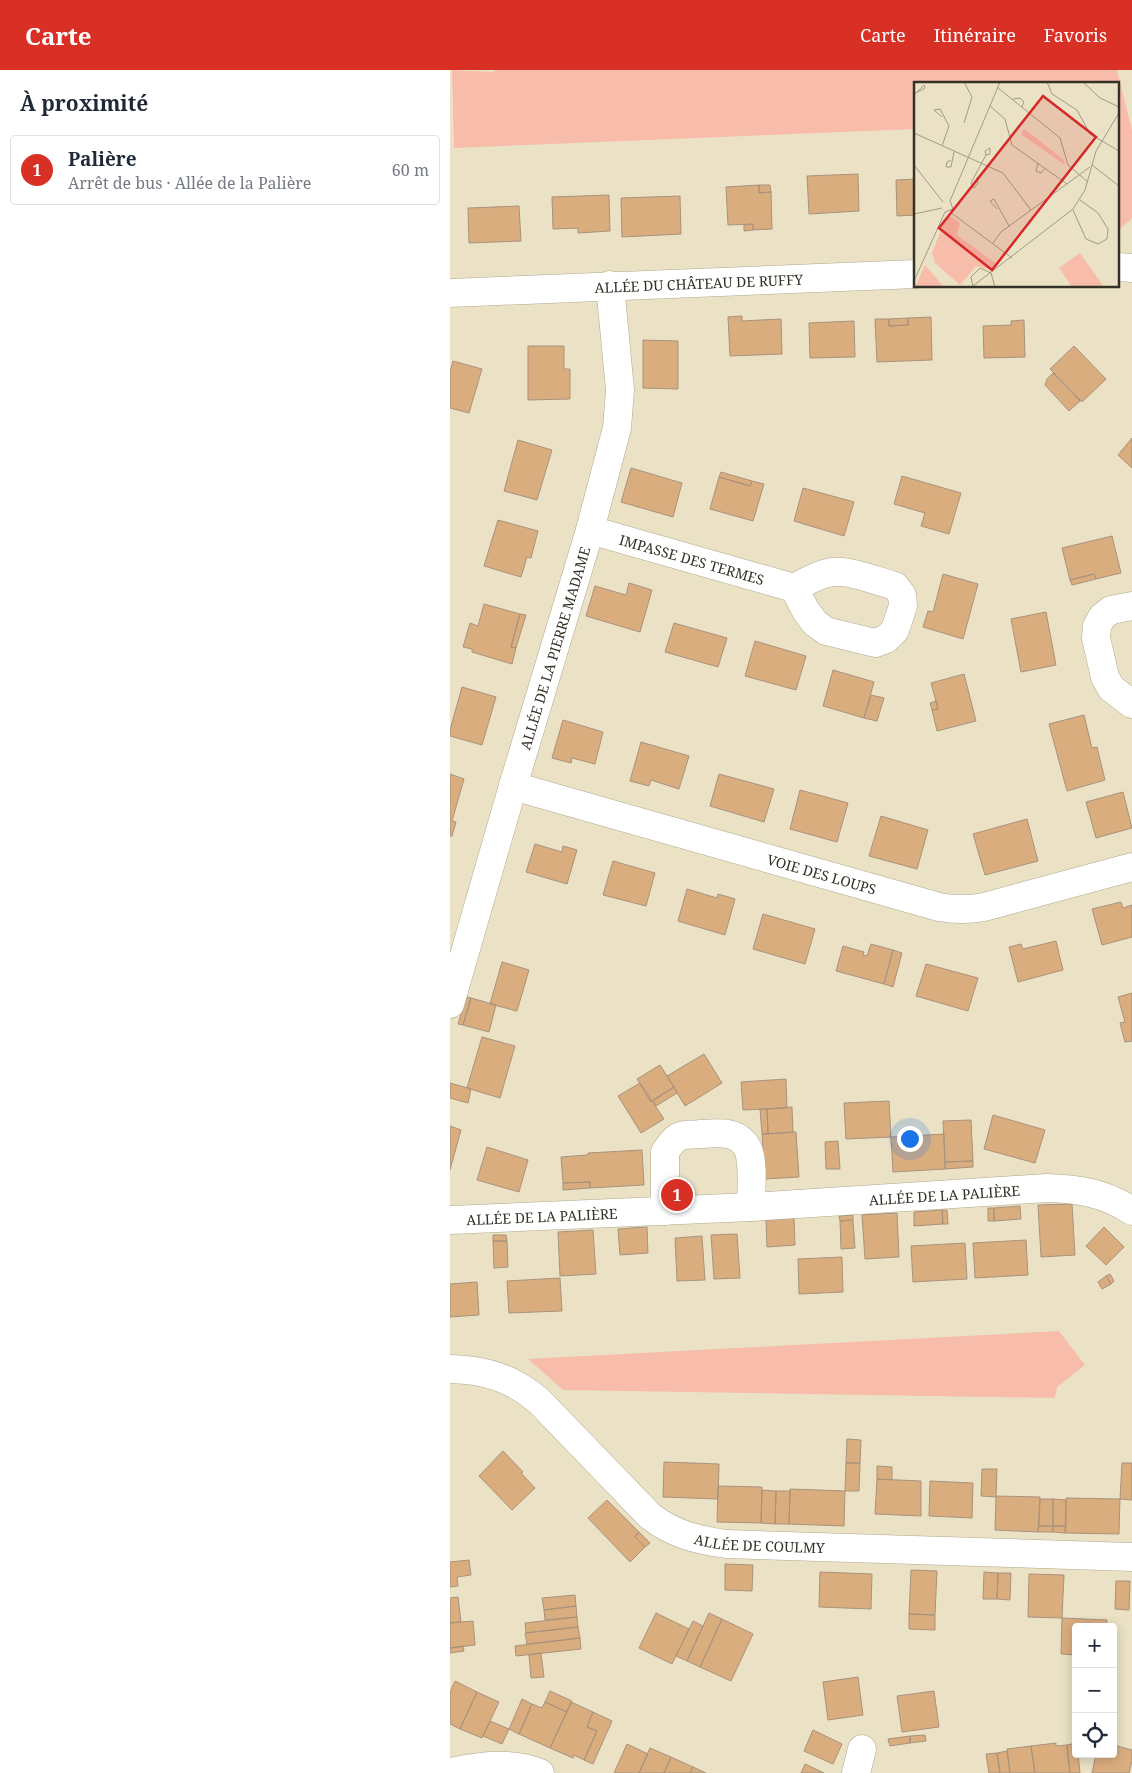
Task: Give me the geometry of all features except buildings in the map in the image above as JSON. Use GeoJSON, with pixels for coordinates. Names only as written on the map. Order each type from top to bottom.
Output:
{"type":"FeatureCollection","features":[{"type":"Feature","properties":{"kind":"street","name":"ALLÉE DU CHÂTEAU DE RUFFY"},"geometry":{"type":"LineString","coordinates":[[450,293],[914,274]]}},
{"type":"Feature","properties":{"kind":"street","name":"ALLÉE DU CHÂTEAU DE RUFFY"},"geometry":{"type":"LineString","coordinates":[[450,276],[481,291]]}},
{"type":"Feature","properties":{"kind":"street","name":"ALLÉE DE LA PIERRE MADAME"},"geometry":{"type":"LineString","coordinates":[[450,1004],[590,530],[617,428],[620,390],[610,285]]}},
{"type":"Feature","properties":{"kind":"street","name":"IMPASSE DES TERMES"},"geometry":{"type":"LineString","coordinates":[[590,530],[794,588]]}},
{"type":"Feature","properties":{"kind":"street"},"geometry":{"type":"LineString","coordinates":[[1132,606],[1111,610],[1102,616],[1097,626],[1096,638],[1105,677],[1111,688],[1132,704]]}},
{"type":"Feature","properties":{"kind":"street","name":"VOIE DES LOUPS"},"geometry":{"type":"LineString","coordinates":[[513,786],[954,910],[984,907],[1132,867]]}},
{"type":"Feature","properties":{"kind":"street"},"geometry":{"type":"LineString","coordinates":[[665,1211],[665,1152],[670,1144],[681,1136],[723,1133],[735,1135],[743,1142],[748,1151],[750,1160],[751,1207]]}},
{"type":"Feature","properties":{"kind":"street","name":"ALLÉE DE LA PALIÈRE"},"geometry":{"type":"LineString","coordinates":[[450,1220],[751,1207],[1047,1188],[1073,1189],[1095,1193],[1120,1202],[1132,1211]]}},
{"type":"Feature","properties":{"kind":"street","name":"ALLÉE DE COULMY"},"geometry":{"type":"LineString","coordinates":[[450,1369],[500,1377],[525,1389],[650,1516],[672,1530],[702,1540],[726,1544],[1132,1557]]}},
{"type":"Feature","properties":{"kind":"street"},"geometry":{"type":"LineString","coordinates":[[450,1772],[494,1765],[514,1766],[540,1773]]}},
{"type":"Feature","properties":{"kind":"shaded area"},"geometry":{"type":"Polygon","coordinates":[[[452,70],[492,72],[497,70],[1117,70],[1120,82],[914,82],[914,129],[454,148],[452,70]]]}},
{"type":"Feature","properties":{"kind":"shaded area"},"geometry":{"type":"Polygon","coordinates":[[[1120,82],[1132,130],[1132,218],[1120,229],[1120,82]]]}},
{"type":"Feature","properties":{"kind":"shaded area"},"geometry":{"type":"Polygon","coordinates":[[[1059,1331],[1085,1365],[1057,1387],[1055,1398],[563,1390],[528,1359],[1059,1331]]]}},
{"type":"Feature","properties":{"kind":"place","name":"Palière"},"geometry":{"type":"Point","coordinates":[677,1195]}}]}
